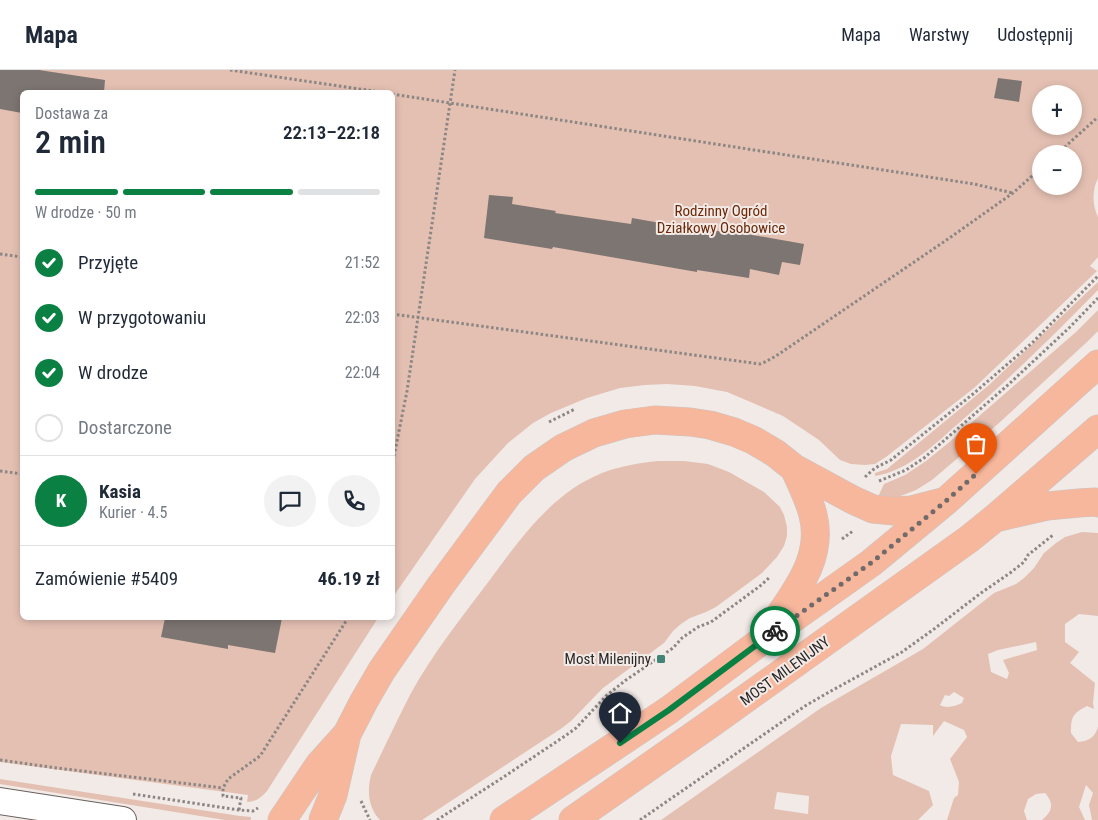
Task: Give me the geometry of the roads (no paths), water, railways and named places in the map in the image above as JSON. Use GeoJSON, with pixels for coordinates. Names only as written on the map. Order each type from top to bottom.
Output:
{"type":"FeatureCollection","features":[{"type":"Feature","properties":{"kind":"main road"},"geometry":{"type":"LineString","coordinates":[[504,820],[669,710],[764,639],[871,563],[946,501],[1098,364]]}},
{"type":"Feature","properties":{"kind":"main road"},"geometry":{"type":"LineString","coordinates":[[323,820],[333,795],[348,734],[382,670],[441,585],[509,493],[534,468],[563,448],[594,433],[625,424],[655,420],[690,422],[710,425],[753,440],[775,453],[794,468],[873,509],[911,510],[946,501]]}},
{"type":"Feature","properties":{"kind":"main road","name":"MOST MILENIJNY"},"geometry":{"type":"LineString","coordinates":[[573,820],[714,722],[969,539],[1098,429]]}},
{"type":"Feature","properties":{"kind":"main road"},"geometry":{"type":"LineString","coordinates":[[764,639],[804,578],[814,550],[813,516],[794,468]]}},
{"type":"Feature","properties":{"kind":"main road"},"geometry":{"type":"LineString","coordinates":[[995,518],[1047,506],[1095,502],[1098,504]]}},
{"type":"Feature","properties":{"kind":"main road"},"geometry":{"type":"LineString","coordinates":[[272,814],[348,734]]}},
{"type":"Feature","properties":{"kind":"street"},"geometry":{"type":"LineString","coordinates":[[0,801],[123,820]]}},
{"type":"Feature","properties":{"kind":"place","name":"Most Milenijny"},"geometry":{"type":"Point","coordinates":[661,659]}},
{"type":"Feature","properties":{"kind":"park label","name":"Rodzinny Ogród Działkowy Osobowice"},"geometry":{"type":"Point","coordinates":[721,220]}}]}
